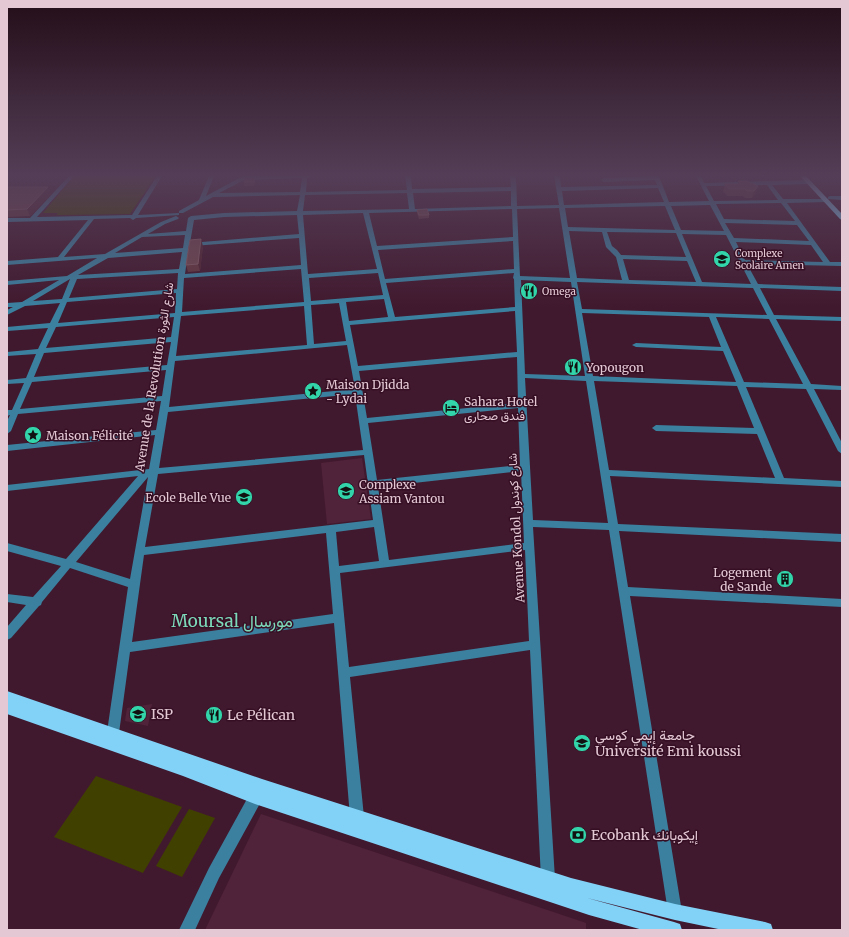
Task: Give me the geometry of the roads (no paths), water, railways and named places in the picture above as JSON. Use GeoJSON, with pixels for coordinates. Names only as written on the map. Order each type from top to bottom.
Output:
{"type":"FeatureCollection","features":[{"type":"Feature","properties":{"kind":"main road"},"geometry":{"type":"LineString","coordinates":[[7,697],[110,738],[588,907],[674,930]]}},
{"type":"Feature","properties":{"kind":"main road"},"geometry":{"type":"LineString","coordinates":[[7,708],[110,738]]}},
{"type":"Feature","properties":{"kind":"main road"},"geometry":{"type":"LineString","coordinates":[[259,791],[357,816],[578,888],[675,912],[765,930]]}},
{"type":"Feature","properties":{"kind":"street"},"geometry":{"type":"LineString","coordinates":[[7,220],[30,220]]}},
{"type":"Feature","properties":{"kind":"street"},"geometry":{"type":"LineString","coordinates":[[59,260],[67,247],[78,237],[90,220]]}},
{"type":"Feature","properties":{"kind":"street"},"geometry":{"type":"LineString","coordinates":[[149,220],[161,222],[175,220]]}},
{"type":"Feature","properties":{"kind":"street"},"geometry":{"type":"LineString","coordinates":[[7,313],[72,278],[161,222],[175,220]]}},
{"type":"Feature","properties":{"kind":"street"},"geometry":{"type":"LineString","coordinates":[[141,236],[182,220]]}},
{"type":"Feature","properties":{"kind":"street","name":"Avenue de la Revolution شارع الثورة"},"geometry":{"type":"LineString","coordinates":[[110,738],[125,648],[150,472],[160,432],[166,398],[186,247],[186,220]]}},
{"type":"Feature","properties":{"kind":"street"},"geometry":{"type":"LineString","coordinates":[[301,220],[311,347]]}},
{"type":"Feature","properties":{"kind":"street"},"geometry":{"type":"LineString","coordinates":[[368,220],[392,319]]}},
{"type":"Feature","properties":{"kind":"street","name":"Avenue Kondol شارع كوندول"},"geometry":{"type":"LineString","coordinates":[[515,220],[516,274],[534,645],[548,879]]}},
{"type":"Feature","properties":{"kind":"street"},"geometry":{"type":"LineString","coordinates":[[564,220],[675,912]]}},
{"type":"Feature","properties":{"kind":"street"},"geometry":{"type":"LineString","coordinates":[[674,220],[700,284]]}},
{"type":"Feature","properties":{"kind":"street"},"geometry":{"type":"LineString","coordinates":[[797,220],[828,264]]}},
{"type":"Feature","properties":{"kind":"street"},"geometry":{"type":"LineString","coordinates":[[799,223],[722,221],[755,287],[842,451]]}},
{"type":"Feature","properties":{"kind":"street"},"geometry":{"type":"LineString","coordinates":[[565,229],[728,233]]}},
{"type":"Feature","properties":{"kind":"street"},"geometry":{"type":"LineString","coordinates":[[604,230],[609,247],[615,251],[619,257],[626,282]]}},
{"type":"Feature","properties":{"kind":"street"},"geometry":{"type":"LineString","coordinates":[[7,263],[105,256],[302,236]]}},
{"type":"Feature","properties":{"kind":"street"},"geometry":{"type":"LineString","coordinates":[[375,248],[515,239]]}},
{"type":"Feature","properties":{"kind":"street"},"geometry":{"type":"LineString","coordinates":[[732,240],[813,243]]}},
{"type":"Feature","properties":{"kind":"street"},"geometry":{"type":"LineString","coordinates":[[619,257],[690,259]]}},
{"type":"Feature","properties":{"kind":"street"},"geometry":{"type":"LineString","coordinates":[[743,262],[842,264]]}},
{"type":"Feature","properties":{"kind":"street"},"geometry":{"type":"LineString","coordinates":[[7,283],[72,278],[305,266]]}},
{"type":"Feature","properties":{"kind":"street"},"geometry":{"type":"LineString","coordinates":[[306,276],[380,270]]}},
{"type":"Feature","properties":{"kind":"street"},"geometry":{"type":"LineString","coordinates":[[383,281],[516,274],[573,280],[842,289]]}},
{"type":"Feature","properties":{"kind":"street"},"geometry":{"type":"LineString","coordinates":[[7,431],[11,413],[28,381],[54,325],[72,278]]}},
{"type":"Feature","properties":{"kind":"street"},"geometry":{"type":"LineString","coordinates":[[7,305],[180,291]]}},
{"type":"Feature","properties":{"kind":"street"},"geometry":{"type":"LineString","coordinates":[[7,329],[386,297]]}},
{"type":"Feature","properties":{"kind":"street"},"geometry":{"type":"LineString","coordinates":[[342,300],[359,392],[384,563]]}},
{"type":"Feature","properties":{"kind":"street"},"geometry":{"type":"LineString","coordinates":[[346,323],[518,309]]}},
{"type":"Feature","properties":{"kind":"street"},"geometry":{"type":"LineString","coordinates":[[578,311],[842,320]]}},
{"type":"Feature","properties":{"kind":"street"},"geometry":{"type":"LineString","coordinates":[[712,315],[780,480]]}},
{"type":"Feature","properties":{"kind":"street"},"geometry":{"type":"LineString","coordinates":[[7,354],[174,339]]}},
{"type":"Feature","properties":{"kind":"street"},"geometry":{"type":"LineString","coordinates":[[7,382],[28,381],[349,343]]}},
{"type":"Feature","properties":{"kind":"street"},"geometry":{"type":"LineString","coordinates":[[636,345],[726,349]]}},
{"type":"Feature","properties":{"kind":"street"},"geometry":{"type":"LineString","coordinates":[[355,369],[521,354]]}},
{"type":"Feature","properties":{"kind":"street"},"geometry":{"type":"LineString","coordinates":[[522,376],[842,388]]}},
{"type":"Feature","properties":{"kind":"street"},"geometry":{"type":"LineString","coordinates":[[164,410],[359,392]]}},
{"type":"Feature","properties":{"kind":"street"},"geometry":{"type":"LineString","coordinates":[[11,413],[166,398]]}},
{"type":"Feature","properties":{"kind":"street"},"geometry":{"type":"LineString","coordinates":[[363,421],[523,405]]}},
{"type":"Feature","properties":{"kind":"street"},"geometry":{"type":"LineString","coordinates":[[656,428],[761,431]]}},
{"type":"Feature","properties":{"kind":"street"},"geometry":{"type":"LineString","coordinates":[[7,448],[160,432]]}},
{"type":"Feature","properties":{"kind":"street"},"geometry":{"type":"LineString","coordinates":[[7,488],[150,472],[368,452]]}},
{"type":"Feature","properties":{"kind":"street"},"geometry":{"type":"LineString","coordinates":[[373,484],[526,468]]}},
{"type":"Feature","properties":{"kind":"street"},"geometry":{"type":"LineString","coordinates":[[7,635],[150,472]]}},
{"type":"Feature","properties":{"kind":"street"},"geometry":{"type":"LineString","coordinates":[[604,473],[842,484]]}},
{"type":"Feature","properties":{"kind":"street"},"geometry":{"type":"LineString","coordinates":[[139,552],[379,523]]}},
{"type":"Feature","properties":{"kind":"street"},"geometry":{"type":"LineString","coordinates":[[529,523],[842,538]]}},
{"type":"Feature","properties":{"kind":"street"},"geometry":{"type":"LineString","coordinates":[[331,530],[336,570],[357,816]]}},
{"type":"Feature","properties":{"kind":"street"},"geometry":{"type":"LineString","coordinates":[[336,570],[530,546]]}},
{"type":"Feature","properties":{"kind":"street"},"geometry":{"type":"LineString","coordinates":[[7,547],[69,564],[134,585]]}},
{"type":"Feature","properties":{"kind":"street"},"geometry":{"type":"LineString","coordinates":[[623,591],[842,603]]}},
{"type":"Feature","properties":{"kind":"street"},"geometry":{"type":"LineString","coordinates":[[7,598],[37,602]]}},
{"type":"Feature","properties":{"kind":"street"},"geometry":{"type":"LineString","coordinates":[[125,648],[340,618]]}},
{"type":"Feature","properties":{"kind":"street"},"geometry":{"type":"LineString","coordinates":[[344,673],[534,645]]}},
{"type":"Feature","properties":{"kind":"street"},"geometry":{"type":"LineString","coordinates":[[187,930],[214,873],[259,791]]}},
{"type":"Feature","properties":{"kind":"place","name":"Complexe Scolaire Amen"},"geometry":{"type":"Point","coordinates":[722,259]}},
{"type":"Feature","properties":{"kind":"place","name":"Omega"},"geometry":{"type":"Point","coordinates":[529,291]}},
{"type":"Feature","properties":{"kind":"place","name":"Yopougon"},"geometry":{"type":"Point","coordinates":[573,367]}},
{"type":"Feature","properties":{"kind":"place","name":"Maison Djidda - Lydai"},"geometry":{"type":"Point","coordinates":[313,391]}},
{"type":"Feature","properties":{"kind":"place","name":"Sahara Hotel فندق صحارى"},"geometry":{"type":"Point","coordinates":[451,408]}},
{"type":"Feature","properties":{"kind":"place","name":"Maison Félicité"},"geometry":{"type":"Point","coordinates":[33,435]}},
{"type":"Feature","properties":{"kind":"place","name":"Complexe Assiam Vantou"},"geometry":{"type":"Point","coordinates":[346,491]}},
{"type":"Feature","properties":{"kind":"place","name":"Ecole Belle Vue"},"geometry":{"type":"Point","coordinates":[244,497]}},
{"type":"Feature","properties":{"kind":"place","name":"Logement de Sande"},"geometry":{"type":"Point","coordinates":[785,579]}},
{"type":"Feature","properties":{"kind":"place","name":"ISP"},"geometry":{"type":"Point","coordinates":[138,714]}},
{"type":"Feature","properties":{"kind":"place","name":"Le Pélican"},"geometry":{"type":"Point","coordinates":[214,715]}},
{"type":"Feature","properties":{"kind":"place","name":"جامعة إيمي كوسي Université Emi koussi"},"geometry":{"type":"Point","coordinates":[582,743]}},
{"type":"Feature","properties":{"kind":"place","name":"Ecobank إيكوبانك"},"geometry":{"type":"Point","coordinates":[578,835]}},
{"type":"Feature","properties":{"kind":"district","name":"Moursal مورسال"},"geometry":{"type":"Point","coordinates":[232,621]}}]}
